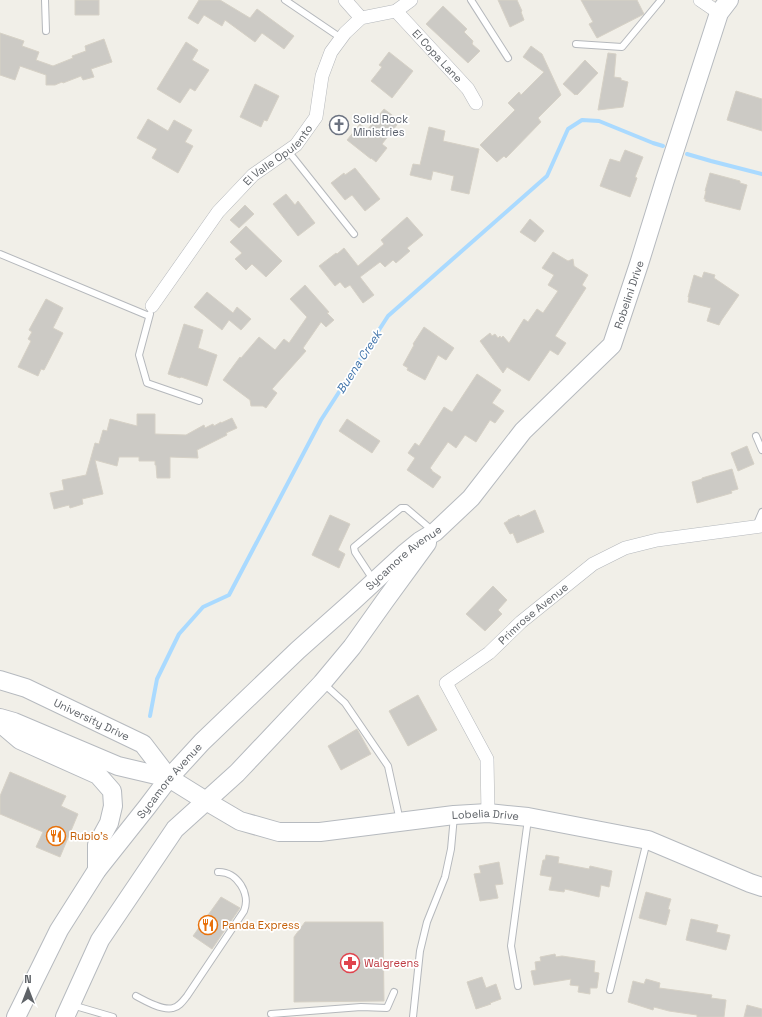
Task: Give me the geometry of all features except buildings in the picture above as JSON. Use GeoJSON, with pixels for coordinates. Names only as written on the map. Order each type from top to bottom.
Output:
{"type":"FeatureCollection","features":[{"type":"Feature","properties":{"kind":"main road","name":"Robelini Drive"},"geometry":{"type":"LineString","coordinates":[[434,532],[471,498],[523,431],[612,345],[665,180],[724,7]]}},
{"type":"Feature","properties":{"kind":"main road","name":"Sycamore Avenue"},"geometry":{"type":"LineString","coordinates":[[16,1017],[58,930],[97,870],[169,778],[202,742],[298,650],[414,545],[434,532]]}},
{"type":"Feature","properties":{"kind":"main road","name":"Sycamore Avenue"},"geometry":{"type":"LineString","coordinates":[[68,1011],[100,940],[175,829],[237,773],[322,683],[352,647],[425,548],[434,532]]}},
{"type":"Feature","properties":{"kind":"main road","name":"University Drive"},"geometry":{"type":"LineString","coordinates":[[0,680],[26,688],[143,744],[169,778]]}},
{"type":"Feature","properties":{"kind":"main road","name":"University Drive"},"geometry":{"type":"LineString","coordinates":[[0,718],[14,722],[118,766],[169,778],[206,801]]}},
{"type":"Feature","properties":{"kind":"main road"},"geometry":{"type":"LineString","coordinates":[[0,723],[20,740],[98,775],[112,791],[113,806],[108,823],[97,845],[97,870]]}},
{"type":"Feature","properties":{"kind":"main road","name":"Lobelia Drive"},"geometry":{"type":"LineString","coordinates":[[206,801],[240,820],[279,832],[320,832],[454,815],[488,813],[528,817],[655,842],[750,884],[762,887]]}},
{"type":"Feature","properties":{"kind":"street"},"geometry":{"type":"LineString","coordinates":[[345,0],[361,18],[396,11],[411,0]]}},
{"type":"Feature","properties":{"kind":"street"},"geometry":{"type":"LineString","coordinates":[[700,0],[724,7]]}},
{"type":"Feature","properties":{"kind":"street","name":"El Copa Lane"},"geometry":{"type":"LineString","coordinates":[[396,11],[468,89],[476,103]]}},
{"type":"Feature","properties":{"kind":"street","name":"El Valle Opulento"},"geometry":{"type":"LineString","coordinates":[[150,311],[218,212],[253,175],[296,145],[316,117],[322,76],[331,52],[345,33],[361,18]]}},
{"type":"Feature","properties":{"kind":"street","name":"Primrose Avenue"},"geometry":{"type":"LineString","coordinates":[[488,813],[487,758],[446,683],[489,653],[521,622],[593,564],[625,548],[657,540],[759,526]]}},
{"type":"Feature","properties":{"kind":"lane"},"geometry":{"type":"LineString","coordinates":[[45,0],[46,31]]}},
{"type":"Feature","properties":{"kind":"lane"},"geometry":{"type":"LineString","coordinates":[[285,0],[341,38]]}},
{"type":"Feature","properties":{"kind":"lane"},"geometry":{"type":"LineString","coordinates":[[471,0],[508,58]]}},
{"type":"Feature","properties":{"kind":"lane"},"geometry":{"type":"LineString","coordinates":[[576,44],[622,47],[661,0]]}},
{"type":"Feature","properties":{"kind":"lane"},"geometry":{"type":"LineString","coordinates":[[288,151],[354,234]]}},
{"type":"Feature","properties":{"kind":"lane"},"geometry":{"type":"LineString","coordinates":[[0,254],[150,311],[139,355],[147,383],[199,401]]}},
{"type":"Feature","properties":{"kind":"lane"},"geometry":{"type":"LineString","coordinates":[[756,436],[762,450]]}},
{"type":"Feature","properties":{"kind":"lane"},"geometry":{"type":"LineString","coordinates":[[374,582],[354,552],[354,547],[400,508],[406,508],[434,532]]}},
{"type":"Feature","properties":{"kind":"lane"},"geometry":{"type":"LineString","coordinates":[[759,526],[762,512]]}},
{"type":"Feature","properties":{"kind":"lane"},"geometry":{"type":"LineString","coordinates":[[322,683],[345,703],[388,766],[401,822]]}},
{"type":"Feature","properties":{"kind":"lane"},"geometry":{"type":"LineString","coordinates":[[413,1017],[420,951],[427,922],[445,877],[451,849],[454,815]]}},
{"type":"Feature","properties":{"kind":"lane"},"geometry":{"type":"LineString","coordinates":[[518,986],[511,946],[528,817]]}},
{"type":"Feature","properties":{"kind":"lane"},"geometry":{"type":"LineString","coordinates":[[610,990],[648,840]]}},
{"type":"Feature","properties":{"kind":"lane"},"geometry":{"type":"LineString","coordinates":[[136,996],[148,1004],[172,1009],[177,1007],[187,996],[244,911],[246,896],[242,887],[227,873],[218,872]]}},
{"type":"Feature","properties":{"kind":"lane"},"geometry":{"type":"LineString","coordinates":[[271,1014],[361,1007],[387,1008],[394,992]]}},
{"type":"Feature","properties":{"kind":"lane"},"geometry":{"type":"LineString","coordinates":[[68,1011],[113,1017]]}},
{"type":"Feature","properties":{"kind":"waterway","name":"Buena Creek"},"geometry":{"type":"LineString","coordinates":[[150,716],[157,679],[179,634],[203,607],[229,595],[321,420],[388,316],[547,176],[568,129],[582,120],[599,121],[663,146]]}},
{"type":"Feature","properties":{"kind":"waterway","name":"Buena Creek"},"geometry":{"type":"LineString","coordinates":[[687,154],[762,174]]}},
{"type":"Feature","properties":{"kind":"place","name":"Solid Rock Ministries"},"geometry":{"type":"Point","coordinates":[339,125]}},
{"type":"Feature","properties":{"kind":"place","name":"Rubio's"},"geometry":{"type":"Point","coordinates":[56,836]}},
{"type":"Feature","properties":{"kind":"place","name":"Panda Express"},"geometry":{"type":"Point","coordinates":[208,925]}},
{"type":"Feature","properties":{"kind":"place","name":"Walgreens"},"geometry":{"type":"Point","coordinates":[350,963]}}]}
